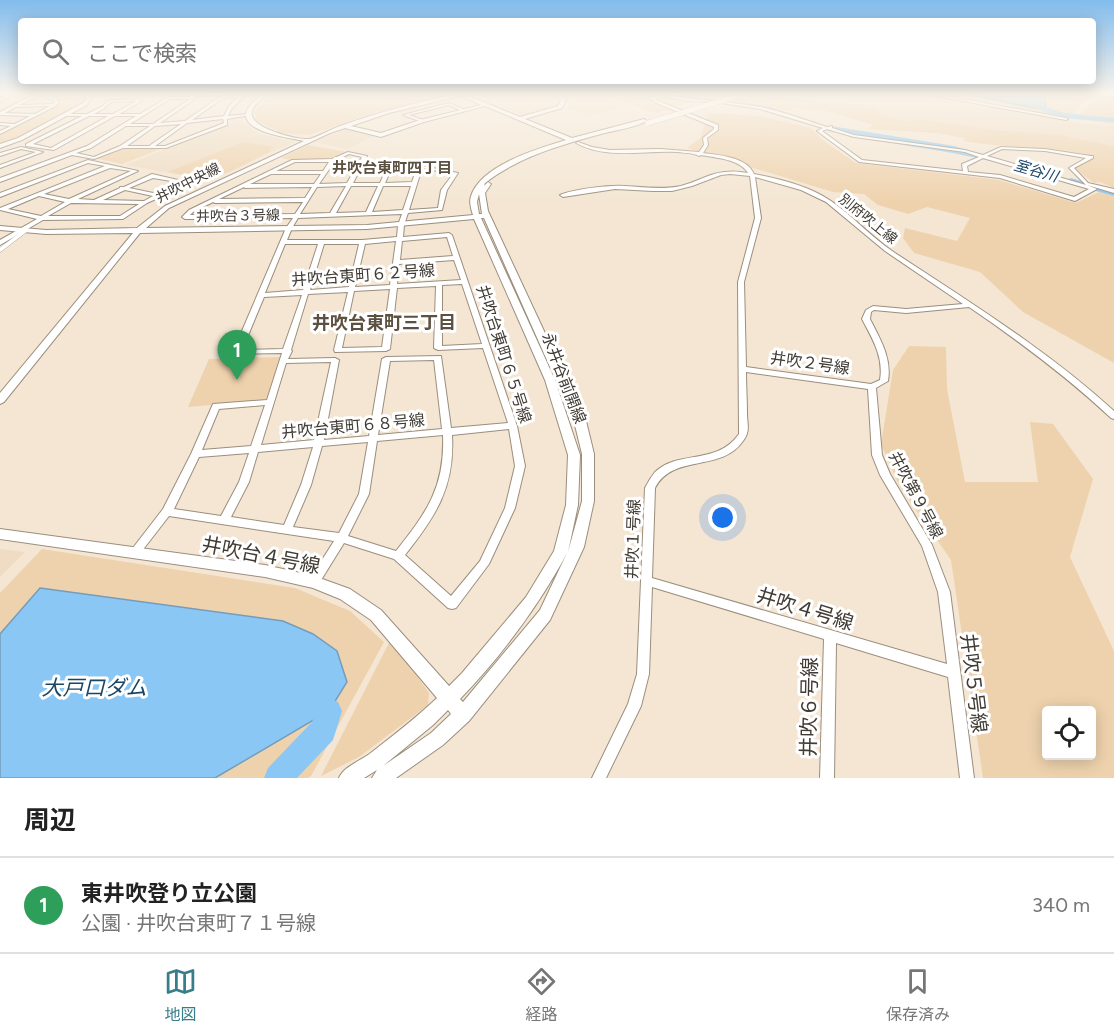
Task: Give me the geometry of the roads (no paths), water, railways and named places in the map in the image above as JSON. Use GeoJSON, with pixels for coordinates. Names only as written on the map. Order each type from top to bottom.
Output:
{"type":"FeatureCollection","features":[{"type":"Feature","properties":{"kind":"street"},"geometry":{"type":"LineString","coordinates":[[0,146],[34,130]]}},
{"type":"Feature","properties":{"kind":"street"},"geometry":{"type":"LineString","coordinates":[[57,130],[28,145],[52,149],[86,130]]}},
{"type":"Feature","properties":{"kind":"street"},"geometry":{"type":"LineString","coordinates":[[0,180],[73,154],[116,130]]}},
{"type":"Feature","properties":{"kind":"street"},"geometry":{"type":"LineString","coordinates":[[73,154],[94,158],[122,147],[146,130]]}},
{"type":"Feature","properties":{"kind":"street"},"geometry":{"type":"LineString","coordinates":[[150,147],[174,130]]}},
{"type":"Feature","properties":{"kind":"street"},"geometry":{"type":"LineString","coordinates":[[195,135],[196,130]]}},
{"type":"Feature","properties":{"kind":"street"},"geometry":{"type":"LineString","coordinates":[[122,147],[166,147],[208,130]]}},
{"type":"Feature","properties":{"kind":"street"},"geometry":{"type":"LineString","coordinates":[[268,130],[308,140]]}},
{"type":"Feature","properties":{"kind":"street","name":"井吹中央線"},"geometry":{"type":"LineString","coordinates":[[0,400],[138,231],[154,216],[184,198],[333,130]]}},
{"type":"Feature","properties":{"kind":"street"},"geometry":{"type":"LineString","coordinates":[[362,130],[381,135],[395,130]]}},
{"type":"Feature","properties":{"kind":"street"},"geometry":{"type":"LineString","coordinates":[[547,130],[612,153],[664,150],[738,162],[749,168],[752,175]]}},
{"type":"Feature","properties":{"kind":"street","name":"永井谷前開線"},"geometry":{"type":"LineString","coordinates":[[348,778],[393,747],[468,679],[531,602],[561,552],[572,505],[574,455],[550,380],[482,217],[482,193],[493,177],[512,165],[575,142],[617,130]]}},
{"type":"Feature","properties":{"kind":"street"},"geometry":{"type":"LineString","coordinates":[[699,155],[706,145],[705,138],[714,130]]}},
{"type":"Feature","properties":{"kind":"street"},"geometry":{"type":"LineString","coordinates":[[821,130],[819,131],[861,160],[1000,177],[1075,199],[1094,189],[984,156]]}},
{"type":"Feature","properties":{"kind":"street"},"geometry":{"type":"LineString","coordinates":[[835,130],[854,136],[944,147],[1114,191]]}},
{"type":"Feature","properties":{"kind":"street"},"geometry":{"type":"LineString","coordinates":[[0,155],[21,148],[41,152],[0,167]]}},
{"type":"Feature","properties":{"kind":"street"},"geometry":{"type":"LineString","coordinates":[[966,173],[964,165],[1001,148],[1045,150],[1091,157],[1071,168],[1086,183]]}},
{"type":"Feature","properties":{"kind":"street"},"geometry":{"type":"LineString","coordinates":[[333,214],[365,156],[348,153],[333,160],[294,161],[211,201],[185,217],[368,214],[440,209],[444,190],[456,173],[392,161],[368,214]]}},
{"type":"Feature","properties":{"kind":"street"},"geometry":{"type":"LineString","coordinates":[[287,529],[306,485],[318,445],[335,360],[237,352],[289,228],[333,160]]}},
{"type":"Feature","properties":{"kind":"street"},"geometry":{"type":"LineString","coordinates":[[0,195],[88,161],[136,171],[70,201],[0,243]]}},
{"type":"Feature","properties":{"kind":"street"},"geometry":{"type":"LineString","coordinates":[[1,209],[110,166]]}},
{"type":"Feature","properties":{"kind":"street"},"geometry":{"type":"LineString","coordinates":[[362,242],[338,350],[386,348],[401,225],[420,166]]}},
{"type":"Feature","properties":{"kind":"street"},"geometry":{"type":"LineString","coordinates":[[269,173],[324,172]]}},
{"type":"Feature","properties":{"kind":"street","name":"別府吹上線"},"geometry":{"type":"LineString","coordinates":[[563,195],[620,187],[672,189],[692,185],[710,175],[730,172],[752,175],[809,190],[821,196],[884,248],[1030,346],[1114,416]]}},
{"type":"Feature","properties":{"kind":"street","name":"井吹１号線"},"geometry":{"type":"LineString","coordinates":[[600,778],[634,706],[643,674],[650,488],[657,476],[665,469],[724,453],[739,443],[743,434],[741,282],[758,218],[752,175]]}},
{"type":"Feature","properties":{"kind":"street"},"geometry":{"type":"LineString","coordinates":[[1,209],[42,218],[121,218],[145,202],[188,183],[152,176],[96,201]]}},
{"type":"Feature","properties":{"kind":"street"},"geometry":{"type":"LineString","coordinates":[[241,186],[414,184]]}},
{"type":"Feature","properties":{"kind":"street"},"geometry":{"type":"LineString","coordinates":[[121,188],[158,196]]}},
{"type":"Feature","properties":{"kind":"street"},"geometry":{"type":"LineString","coordinates":[[40,195],[70,201],[145,202]]}},
{"type":"Feature","properties":{"kind":"street"},"geometry":{"type":"LineString","coordinates":[[211,201],[306,200]]}},
{"type":"Feature","properties":{"kind":"street","name":"永井谷前開線"},"geometry":{"type":"LineString","coordinates":[[381,778],[437,739],[463,716],[545,615],[577,547],[588,501],[588,454],[580,421],[482,217]]}},
{"type":"Feature","properties":{"kind":"street","name":"井吹台３号線"},"geometry":{"type":"LineString","coordinates":[[0,228],[22,231],[138,231],[289,228],[401,225],[482,217]]}},
{"type":"Feature","properties":{"kind":"street"},"geometry":{"type":"LineString","coordinates":[[0,250],[22,231]]}},
{"type":"Feature","properties":{"kind":"street","name":"井吹台東町６５号線"},"geometry":{"type":"LineString","coordinates":[[167,512],[342,538],[398,556],[452,604],[484,564],[510,508],[520,466],[513,426],[449,235],[400,239]]}},
{"type":"Feature","properties":{"kind":"street"},"geometry":{"type":"LineString","coordinates":[[284,242],[362,242],[400,239]]}},
{"type":"Feature","properties":{"kind":"street"},"geometry":{"type":"LineString","coordinates":[[224,520],[244,482],[322,242]]}},
{"type":"Feature","properties":{"kind":"street"},"geometry":{"type":"LineString","coordinates":[[398,262],[457,258]]}},
{"type":"Feature","properties":{"kind":"street","name":"井吹台東町６２号線"},"geometry":{"type":"LineString","coordinates":[[262,295],[465,282]]}},
{"type":"Feature","properties":{"kind":"street"},"geometry":{"type":"LineString","coordinates":[[440,284],[438,348],[487,346]]}},
{"type":"Feature","properties":{"kind":"street"},"geometry":{"type":"LineString","coordinates":[[872,387],[884,381],[887,369],[882,352],[866,320],[868,311],[873,308],[906,311],[970,305]]}},
{"type":"Feature","properties":{"kind":"street"},"geometry":{"type":"LineString","coordinates":[[314,582],[342,538],[364,494],[386,359],[438,358],[447,433],[446,470],[437,500],[418,532],[398,556]]}},
{"type":"Feature","properties":{"kind":"street","name":"井吹２号線"},"geometry":{"type":"LineString","coordinates":[[743,369],[872,387]]}},
{"type":"Feature","properties":{"kind":"street","name":"井吹第９号線"},"geometry":{"type":"LineString","coordinates":[[872,387],[877,455],[885,476],[927,545],[944,592]]}},
{"type":"Feature","properties":{"kind":"street"},"geometry":{"type":"LineString","coordinates":[[134,554],[167,512],[196,454],[216,406],[271,402]]}},
{"type":"Feature","properties":{"kind":"street","name":"井吹台東町６８号線"},"geometry":{"type":"LineString","coordinates":[[196,454],[513,426]]}},
{"type":"Feature","properties":{"kind":"street","name":"井吹台４号線"},"geometry":{"type":"LineString","coordinates":[[0,534],[264,571],[314,582],[345,594],[376,615],[463,716]]}},
{"type":"Feature","properties":{"kind":"street","name":"井吹４号線"},"geometry":{"type":"LineString","coordinates":[[647,581],[952,672]]}},
{"type":"Feature","properties":{"kind":"street","name":"井吹５号線"},"geometry":{"type":"LineString","coordinates":[[944,592],[952,672],[967,778]]}},
{"type":"Feature","properties":{"kind":"street","name":"井吹６号線"},"geometry":{"type":"LineString","coordinates":[[827,778],[830,637]]}},
{"type":"Feature","properties":{"kind":"water","name":"大戸口ダム"},"geometry":{"type":"Polygon","coordinates":[[[40,588],[283,621],[313,634],[337,651],[347,682],[329,711],[215,778],[0,778],[0,634],[40,588]]]}},
{"type":"Feature","properties":{"kind":"waterway","name":"室谷川"},"geometry":{"type":"LineString","coordinates":[[836,130],[954,149],[994,159]]}},
{"type":"Feature","properties":{"kind":"waterway","name":"室谷川"},"geometry":{"type":"LineString","coordinates":[[1071,181],[1114,193]]}},
{"type":"Feature","properties":{"kind":"waterway"},"geometry":{"type":"LineString","coordinates":[[278,778],[323,730],[329,711]]}},
{"type":"Feature","properties":{"kind":"place","name":"東井吹登り立公園"},"geometry":{"type":"Point","coordinates":[237,380]}},
{"type":"Feature","properties":{"kind":"district","name":"井吹台東町四丁目"},"geometry":{"type":"Point","coordinates":[392,168]}},
{"type":"Feature","properties":{"kind":"district","name":"井吹台東町三丁目"},"geometry":{"type":"Point","coordinates":[384,323]}}]}
